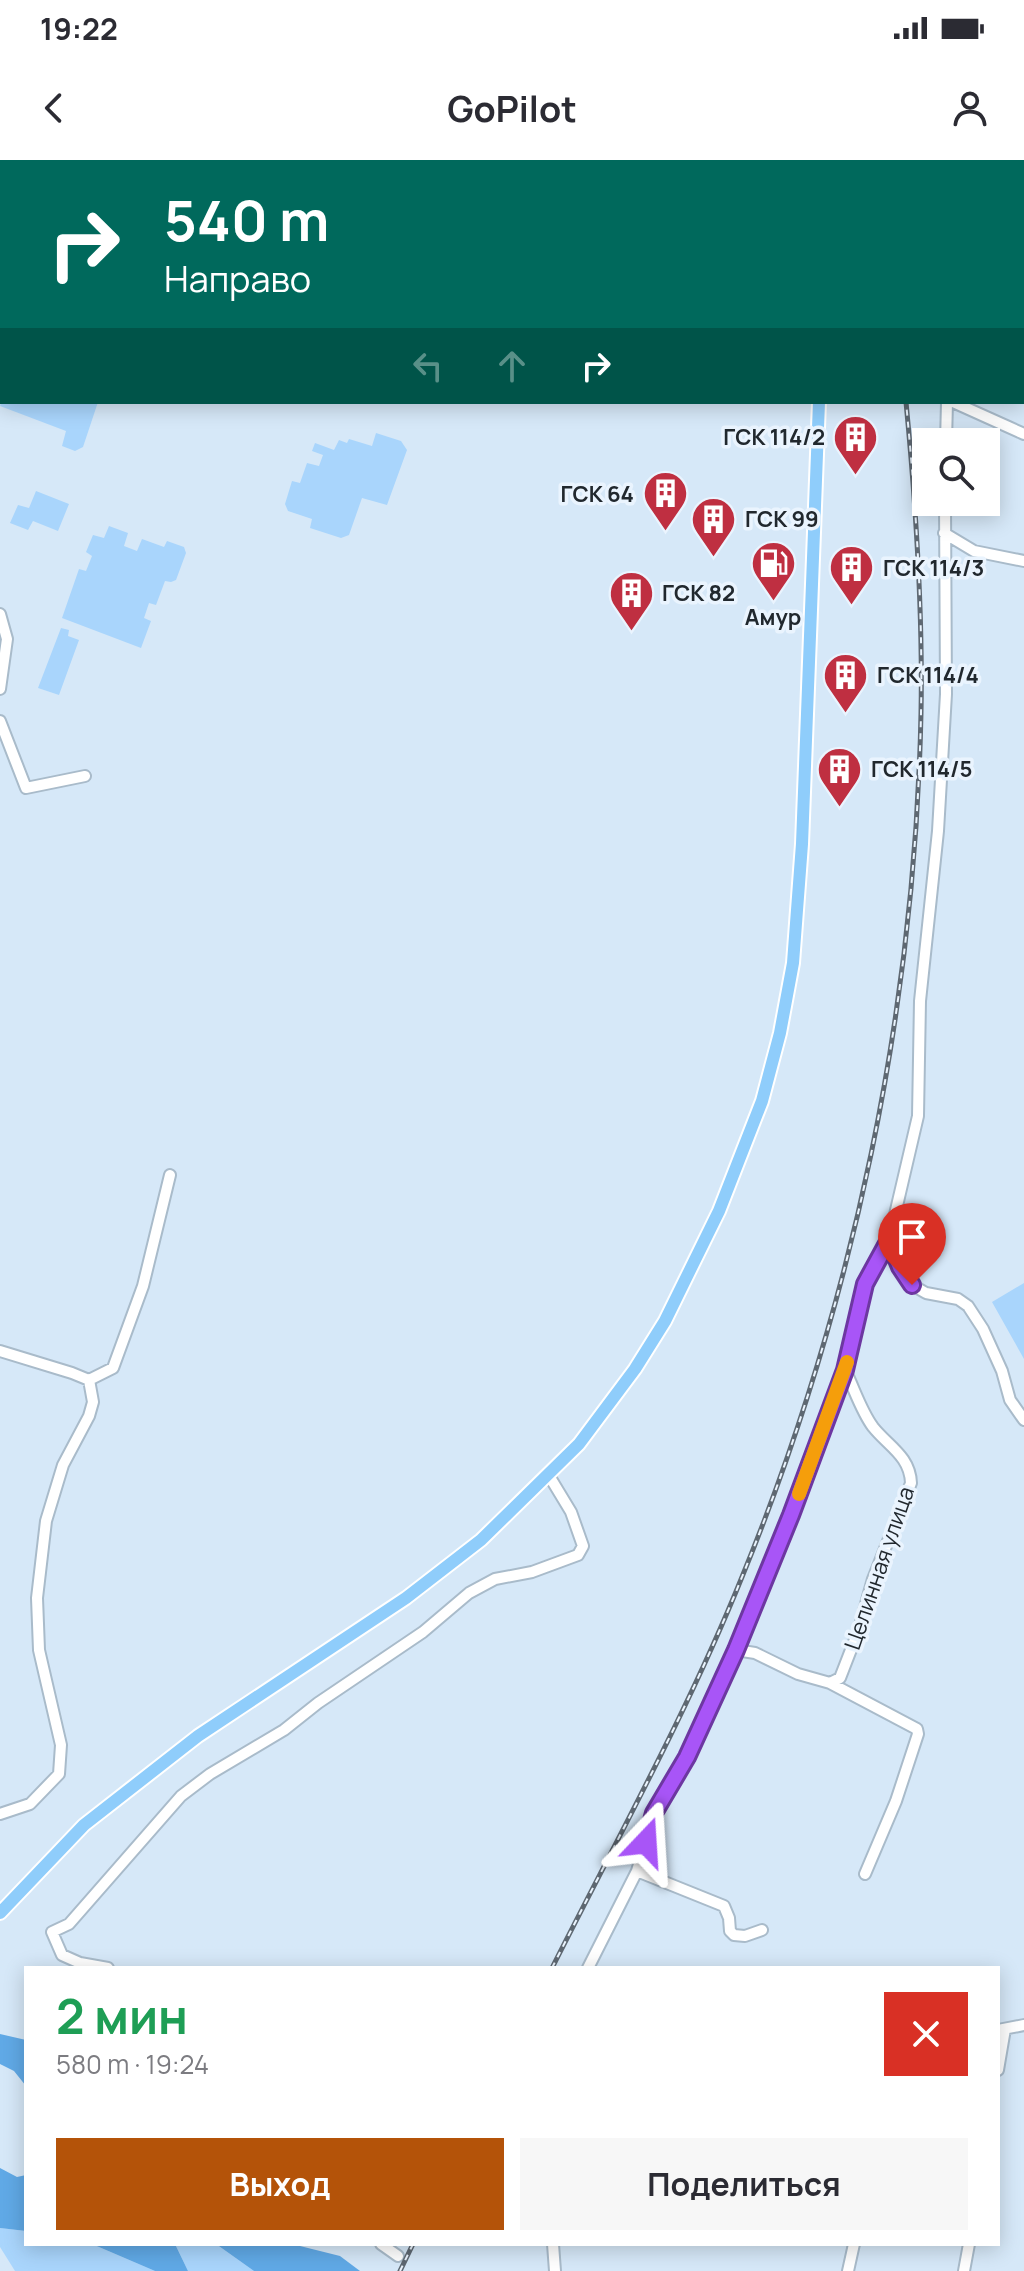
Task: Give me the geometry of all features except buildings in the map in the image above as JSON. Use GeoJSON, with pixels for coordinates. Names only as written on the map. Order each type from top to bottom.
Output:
{"type":"FeatureCollection","features":[{"type":"Feature","properties":{"kind":"main road"},"geometry":{"type":"LineString","coordinates":[[0,1913],[84,1825],[198,1736],[406,1598],[481,1540],[579,1444],[635,1369],[665,1321],[719,1211],[762,1101],[780,1033],[793,963],[802,844],[819,404]]}},
{"type":"Feature","properties":{"kind":"street"},"geometry":{"type":"LineString","coordinates":[[946,428],[947,404]]}},
{"type":"Feature","properties":{"kind":"street"},"geometry":{"type":"LineString","coordinates":[[957,404],[1024,434]]}},
{"type":"Feature","properties":{"kind":"street"},"geometry":{"type":"LineString","coordinates":[[589,1966],[637,1871],[654,1813],[687,1757],[736,1650],[845,1370],[865,1284],[889,1240],[918,1116],[920,1001],[938,831],[946,694],[945,516]]}},
{"type":"Feature","properties":{"kind":"street"},"geometry":{"type":"LineString","coordinates":[[944,533],[974,551],[1024,561]]}},
{"type":"Feature","properties":{"kind":"street"},"geometry":{"type":"LineString","coordinates":[[0,614],[7,639],[0,689]]}},
{"type":"Feature","properties":{"kind":"street"},"geometry":{"type":"LineString","coordinates":[[0,721],[26,788],[85,776]]}},
{"type":"Feature","properties":{"kind":"street"},"geometry":{"type":"LineString","coordinates":[[0,1351],[89,1380],[113,1368],[143,1286],[170,1175]]}},
{"type":"Feature","properties":{"kind":"street"},"geometry":{"type":"LineString","coordinates":[[889,1240],[900,1267],[912,1285],[926,1293],[958,1299],[968,1306],[983,1329],[1002,1371],[1010,1400],[1024,1420]]}},
{"type":"Feature","properties":{"kind":"street","name":"Целинная улица"},"geometry":{"type":"LineString","coordinates":[[830,1683],[840,1678],[859,1629],[873,1579],[911,1483],[903,1457],[872,1426],[845,1370]]}},
{"type":"Feature","properties":{"kind":"street"},"geometry":{"type":"LineString","coordinates":[[0,1814],[30,1804],[59,1774],[61,1745],[39,1650],[37,1598],[46,1521],[63,1465],[89,1416],[93,1402],[89,1380]]}},
{"type":"Feature","properties":{"kind":"street"},"geometry":{"type":"LineString","coordinates":[[97,1966],[62,1955],[52,1932],[69,1924],[181,1796],[210,1774],[284,1730],[318,1703],[423,1632],[469,1593],[495,1579],[532,1572],[578,1555],[583,1546],[580,1533],[548,1474]]}},
{"type":"Feature","properties":{"kind":"street"},"geometry":{"type":"LineString","coordinates":[[736,1650],[755,1653],[798,1674],[830,1683],[912,1725],[918,1734],[896,1801],[865,1874]]}},
{"type":"Feature","properties":{"kind":"street"},"geometry":{"type":"LineString","coordinates":[[637,1871],[724,1906],[730,1931],[734,1935],[745,1936],[762,1930]]}},
{"type":"Feature","properties":{"kind":"street"},"geometry":{"type":"LineString","coordinates":[[1001,2029],[1024,2025]]}},
{"type":"Feature","properties":{"kind":"street"},"geometry":{"type":"LineString","coordinates":[[384,2246],[398,2256]]}},
{"type":"Feature","properties":{"kind":"street"},"geometry":{"type":"LineString","coordinates":[[553,2246],[555,2271]]}},
{"type":"Feature","properties":{"kind":"street"},"geometry":{"type":"LineString","coordinates":[[848,2271],[854,2246]]}},
{"type":"Feature","properties":{"kind":"street"},"geometry":{"type":"LineString","coordinates":[[964,2271],[969,2246]]}},
{"type":"Feature","properties":{"kind":"shaded area"},"geometry":{"type":"Polygon","coordinates":[[[97,404],[83,447],[75,451],[62,446],[66,431],[0,406],[97,404]]]}},
{"type":"Feature","properties":{"kind":"shaded area"},"geometry":{"type":"Polygon","coordinates":[[[376,433],[401,441],[407,450],[387,505],[362,498],[349,535],[341,538],[310,528],[312,519],[288,511],[285,504],[292,481],[300,483],[307,463],[319,466],[323,455],[312,451],[315,443],[334,450],[339,440],[347,443],[349,439],[372,446],[376,433]]]}},
{"type":"Feature","properties":{"kind":"shaded area"},"geometry":{"type":"Polygon","coordinates":[[[36,491],[69,504],[58,531],[33,521],[28,530],[10,523],[18,505],[29,508],[36,491]]]}},
{"type":"Feature","properties":{"kind":"shaded area"},"geometry":{"type":"Polygon","coordinates":[[[109,526],[128,533],[124,546],[137,551],[142,539],[164,547],[167,541],[184,547],[186,553],[176,580],[165,581],[156,605],[149,603],[144,618],[151,621],[141,648],[62,618],[79,569],[86,571],[92,556],[86,552],[93,535],[104,538],[109,526]]]}},
{"type":"Feature","properties":{"kind":"shaded area"},"geometry":{"type":"Polygon","coordinates":[[[61,628],[69,630],[68,636],[79,640],[59,695],[38,688],[61,628]]]}},
{"type":"Feature","properties":{"kind":"shaded area"},"geometry":{"type":"Polygon","coordinates":[[[1024,1283],[1024,1359],[992,1302],[1024,1283]]]}},
{"type":"Feature","properties":{"kind":"shaded area"},"geometry":{"type":"Polygon","coordinates":[[[0,2034],[24,2040],[24,2084],[14,2071],[0,2064],[0,2034]]]}},
{"type":"Feature","properties":{"kind":"shaded area"},"geometry":{"type":"Polygon","coordinates":[[[0,2168],[17,2177],[24,2175],[24,2231],[0,2228],[0,2168]]]}},
{"type":"Feature","properties":{"kind":"shaded area"},"geometry":{"type":"Polygon","coordinates":[[[0,2228],[24,2231],[24,2246],[97,2246],[155,2271],[15,2271],[0,2247],[0,2228]]]}},
{"type":"Feature","properties":{"kind":"shaded area"},"geometry":{"type":"Polygon","coordinates":[[[97,2246],[176,2246],[188,2271],[155,2271],[97,2246]]]}},
{"type":"Feature","properties":{"kind":"shaded area"},"geometry":{"type":"Polygon","coordinates":[[[176,2246],[219,2246],[254,2271],[188,2271],[176,2246]]]}},
{"type":"Feature","properties":{"kind":"shaded area"},"geometry":{"type":"Polygon","coordinates":[[[219,2246],[300,2246],[340,2256],[360,2271],[254,2271],[219,2246]]]}},
{"type":"Feature","properties":{"kind":"railway"},"geometry":{"type":"LineString","coordinates":[[553,1966],[675,1726],[742,1577],[782,1473],[816,1368],[846,1261],[871,1153],[891,1044],[906,934],[916,824],[921,635],[916,519],[906,404]]}},
{"type":"Feature","properties":{"kind":"railway"},"geometry":{"type":"LineString","coordinates":[[400,2271],[412,2246]]}},
{"type":"Feature","properties":{"kind":"slow traffic"},"geometry":{"type":"LineString","coordinates":[[799,1494],[847,1362]]}},
{"type":"Feature","properties":{"kind":"place","name":"ГСК 114/2"},"geometry":{"type":"Point","coordinates":[856,476]}},
{"type":"Feature","properties":{"kind":"place","name":"ГСК 64"},"geometry":{"type":"Point","coordinates":[665,533]}},
{"type":"Feature","properties":{"kind":"place","name":"ГСК 99"},"geometry":{"type":"Point","coordinates":[714,558]}},
{"type":"Feature","properties":{"kind":"place","name":"Амур"},"geometry":{"type":"Point","coordinates":[773,603]}},
{"type":"Feature","properties":{"kind":"place","name":"ГСК 114/3"},"geometry":{"type":"Point","coordinates":[852,607]}},
{"type":"Feature","properties":{"kind":"place","name":"ГСК 82"},"geometry":{"type":"Point","coordinates":[631,632]}},
{"type":"Feature","properties":{"kind":"place","name":"ГСК 114/4"},"geometry":{"type":"Point","coordinates":[846,714]}},
{"type":"Feature","properties":{"kind":"place","name":"ГСК 114/5"},"geometry":{"type":"Point","coordinates":[840,808]}},
{"type":"Feature","properties":{"kind":"route"},"geometry":{"type":"LineString","coordinates":[[646,1842],[654,1813],[687,1757],[736,1650],[791,1515],[845,1370],[865,1284],[889,1240],[900,1267],[912,1285]]}}]}
